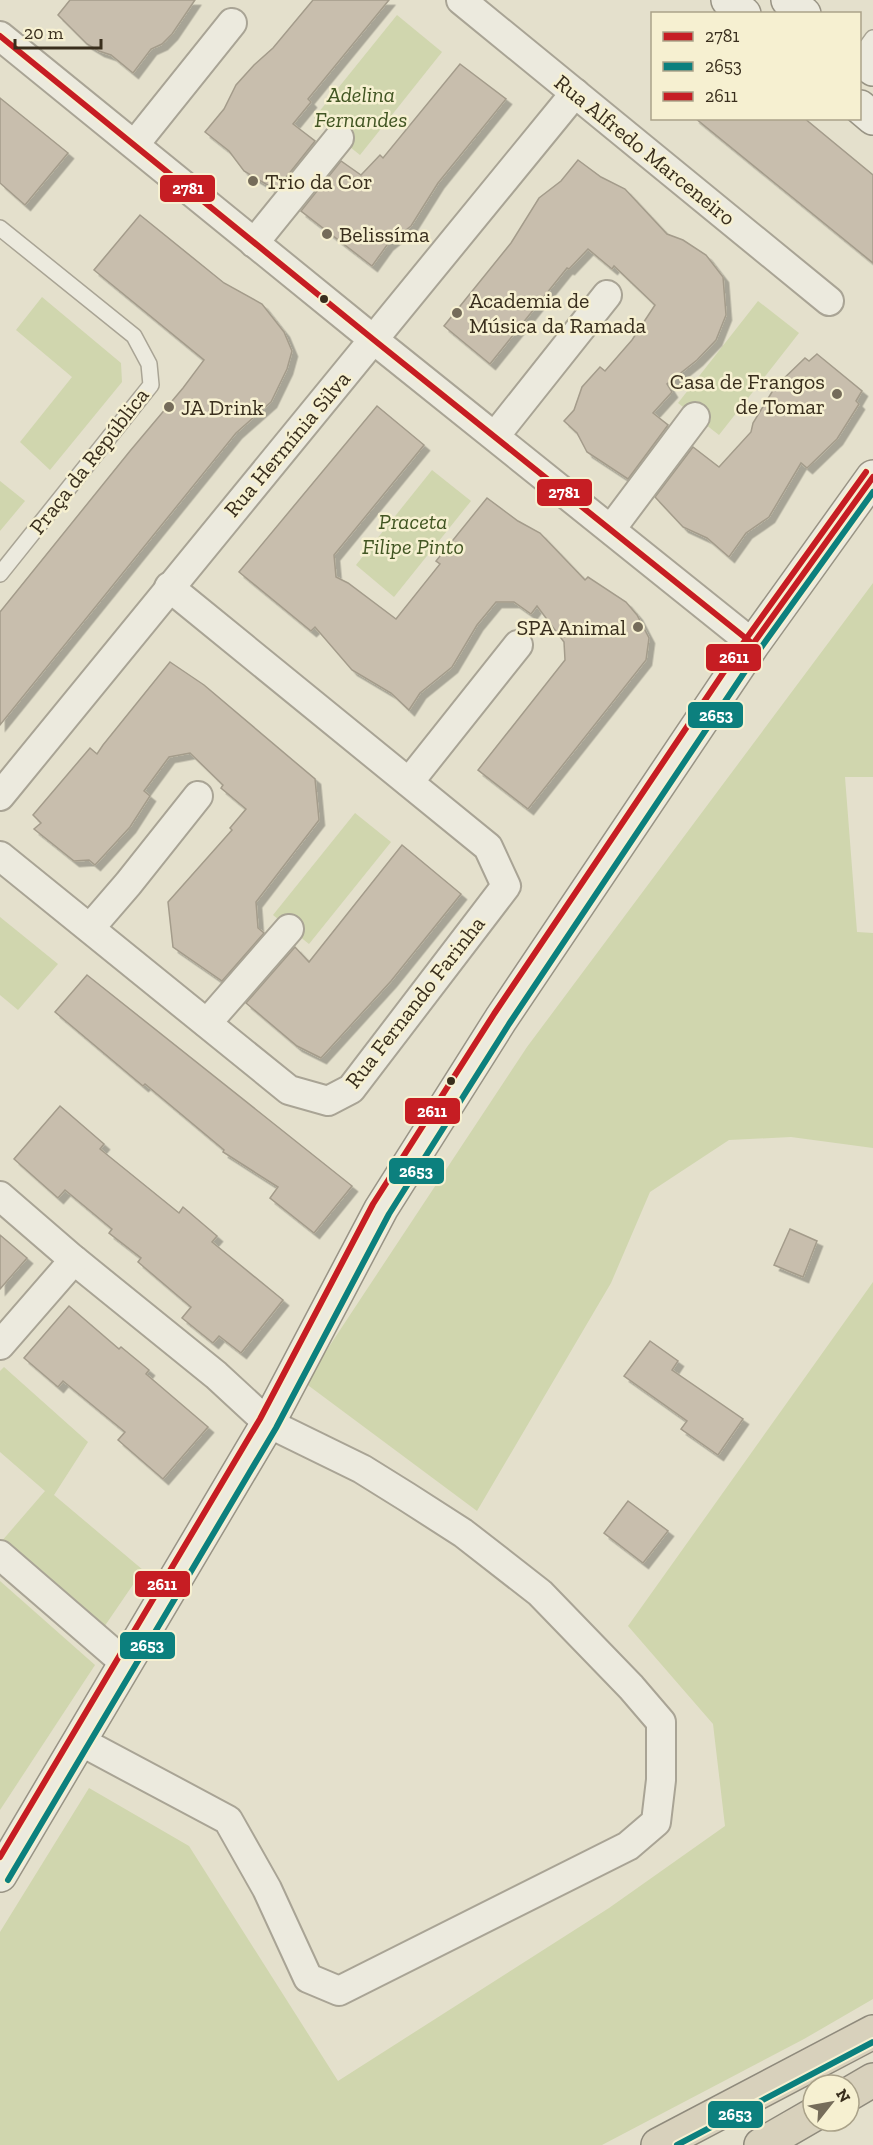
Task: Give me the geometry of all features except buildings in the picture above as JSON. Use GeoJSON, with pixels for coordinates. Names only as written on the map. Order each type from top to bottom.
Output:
{"type":"FeatureCollection","features":[{"type":"Feature","properties":{"kind":"highway"},"geometry":{"type":"LineString","coordinates":[[658,2145],[873,2032]]}},
{"type":"Feature","properties":{"kind":"highway"},"geometry":{"type":"LineString","coordinates":[[761,2145],[801,2122]]}},
{"type":"Feature","properties":{"kind":"highway"},"geometry":{"type":"LineString","coordinates":[[787,2145],[812,2133]]}},
{"type":"Feature","properties":{"kind":"street","name":"Rua Alfredo Marceneiro"},"geometry":{"type":"LineString","coordinates":[[461,0],[829,301]]}},
{"type":"Feature","properties":{"kind":"street"},"geometry":{"type":"LineString","coordinates":[[728,0],[742,12]]}},
{"type":"Feature","properties":{"kind":"street"},"geometry":{"type":"LineString","coordinates":[[788,0],[802,12]]}},
{"type":"Feature","properties":{"kind":"street"},"geometry":{"type":"LineString","coordinates":[[135,144],[232,23]]}},
{"type":"Feature","properties":{"kind":"street"},"geometry":{"type":"LineString","coordinates":[[0,36],[753,644]]}},
{"type":"Feature","properties":{"kind":"street"},"geometry":{"type":"LineString","coordinates":[[861,58],[873,69]]}},
{"type":"Feature","properties":{"kind":"street","name":"Rua Hermínia Silva"},"geometry":{"type":"LineString","coordinates":[[0,796],[575,93]]}},
{"type":"Feature","properties":{"kind":"street"},"geometry":{"type":"LineString","coordinates":[[861,108],[873,118]]}},
{"type":"Feature","properties":{"kind":"street"},"geometry":{"type":"LineString","coordinates":[[254,243],[339,138]]}},
{"type":"Feature","properties":{"kind":"street"},"geometry":{"type":"LineString","coordinates":[[495,436],[607,295]]}},
{"type":"Feature","properties":{"kind":"street"},"geometry":{"type":"LineString","coordinates":[[611,529],[695,417]]}},
{"type":"Feature","properties":{"kind":"street"},"geometry":{"type":"LineString","coordinates":[[0,1875],[268,1423],[381,1209],[501,1019],[753,644],[873,477]]}},
{"type":"Feature","properties":{"kind":"street","name":"Rua Fernando Farinha"},"geometry":{"type":"LineString","coordinates":[[0,856],[289,1090],[328,1101],[351,1089],[506,886],[488,847],[169,587]]}},
{"type":"Feature","properties":{"kind":"street"},"geometry":{"type":"LineString","coordinates":[[409,782],[518,645]]}},
{"type":"Feature","properties":{"kind":"street"},"geometry":{"type":"LineString","coordinates":[[90,928],[198,796]]}},
{"type":"Feature","properties":{"kind":"street"},"geometry":{"type":"LineString","coordinates":[[207,1023],[289,929]]}},
{"type":"Feature","properties":{"kind":"street"},"geometry":{"type":"LineString","coordinates":[[0,1196],[74,1260],[216,1375],[268,1423],[362,1469],[398,1491],[463,1533],[540,1593],[631,1687],[661,1722],[661,1780],[657,1822],[628,1846],[339,1991],[308,1978],[267,1889],[228,1820],[80,1741]]}},
{"type":"Feature","properties":{"kind":"street"},"geometry":{"type":"LineString","coordinates":[[0,1344],[74,1260]]}},
{"type":"Feature","properties":{"kind":"street"},"geometry":{"type":"LineString","coordinates":[[0,1555],[125,1663]]}},
{"type":"Feature","properties":{"kind":"lane"},"geometry":{"type":"LineString","coordinates":[[861,56],[873,38]]}},
{"type":"Feature","properties":{"kind":"lane","name":"Praça da República"},"geometry":{"type":"LineString","coordinates":[[0,228],[134,336],[148,364],[151,385],[0,573]]}},
{"type":"Feature","properties":{"kind":"green space","name":"Adelina Fernandes"},"geometry":{"type":"Polygon","coordinates":[[[397,15],[442,52],[360,155],[314,118],[397,15]]]}},
{"type":"Feature","properties":{"kind":"green space"},"geometry":{"type":"Polygon","coordinates":[[[42,297],[121,363],[122,382],[50,470],[20,442],[72,377],[16,330],[42,297]]]}},
{"type":"Feature","properties":{"kind":"green space"},"geometry":{"type":"Polygon","coordinates":[[[758,301],[799,333],[719,435],[678,403],[758,301]]]}},
{"type":"Feature","properties":{"kind":"green space","name":"Praceta Filipe Pinto"},"geometry":{"type":"Polygon","coordinates":[[[432,470],[471,501],[394,597],[356,565],[432,470]]]}},
{"type":"Feature","properties":{"kind":"green space"},"geometry":{"type":"Polygon","coordinates":[[[0,481],[25,501],[0,531],[0,481]]]}},
{"type":"Feature","properties":{"kind":"green space"},"geometry":{"type":"Polygon","coordinates":[[[873,583],[873,777],[845,777],[857,932],[873,933],[873,1148],[791,1137],[729,1140],[650,1192],[611,1283],[477,1511],[305,1383],[527,1047],[873,583]]]}},
{"type":"Feature","properties":{"kind":"green space"},"geometry":{"type":"Polygon","coordinates":[[[355,813],[391,842],[309,944],[273,915],[355,813]]]}},
{"type":"Feature","properties":{"kind":"green space"},"geometry":{"type":"Polygon","coordinates":[[[0,917],[58,964],[18,1010],[0,995],[0,917]]]}},
{"type":"Feature","properties":{"kind":"green space"},"geometry":{"type":"Polygon","coordinates":[[[873,1282],[873,1999],[804,2039],[602,2145],[0,2145],[0,1932],[89,1788],[189,1846],[338,2081],[609,1908],[725,1826],[713,1724],[628,1626],[873,1282]]]}},
{"type":"Feature","properties":{"kind":"green space"},"geometry":{"type":"Polygon","coordinates":[[[4,1367],[88,1442],[54,1495],[143,1570],[102,1630],[1,1542],[45,1491],[0,1452],[0,1371],[4,1367]]]}},
{"type":"Feature","properties":{"kind":"green space"},"geometry":{"type":"Polygon","coordinates":[[[0,1581],[95,1665],[0,1810],[0,1581]]]}},
{"type":"Feature","properties":{"kind":"transit line","name":"2781"},"geometry":{"type":"LineString","coordinates":[[0,36],[753,644]]}},
{"type":"Feature","properties":{"kind":"transit line","name":"2611"},"geometry":{"type":"LineString","coordinates":[[0,1857],[260,1419],[373,1204],[494,1014],[746,639],[866,472]]}},
{"type":"Feature","properties":{"kind":"transit line","name":"2781"},"geometry":{"type":"LineString","coordinates":[[753,644],[873,477]]}},
{"type":"Feature","properties":{"kind":"transit line","name":"2653"},"geometry":{"type":"LineString","coordinates":[[8,1880],[276,1428],[389,1214],[509,1024],[760,649],[873,492]]}},
{"type":"Feature","properties":{"kind":"transit line","name":"2653"},"geometry":{"type":"LineString","coordinates":[[677,2145],[873,2042]]}},
{"type":"Feature","properties":{"kind":"place","name":"Trio da Cor"},"geometry":{"type":"Point","coordinates":[253,181]}},
{"type":"Feature","properties":{"kind":"place","name":"Belissíma"},"geometry":{"type":"Point","coordinates":[327,234]}},
{"type":"Feature","properties":{"kind":"place","name":"Academia de Música da Ramada"},"geometry":{"type":"Point","coordinates":[457,313]}},
{"type":"Feature","properties":{"kind":"place","name":"Casa de Frangos de Tomar"},"geometry":{"type":"Point","coordinates":[837,394]}},
{"type":"Feature","properties":{"kind":"place","name":"JA Drink"},"geometry":{"type":"Point","coordinates":[169,407]}},
{"type":"Feature","properties":{"kind":"place","name":"SPA Animal"},"geometry":{"type":"Point","coordinates":[638,627]}}]}
